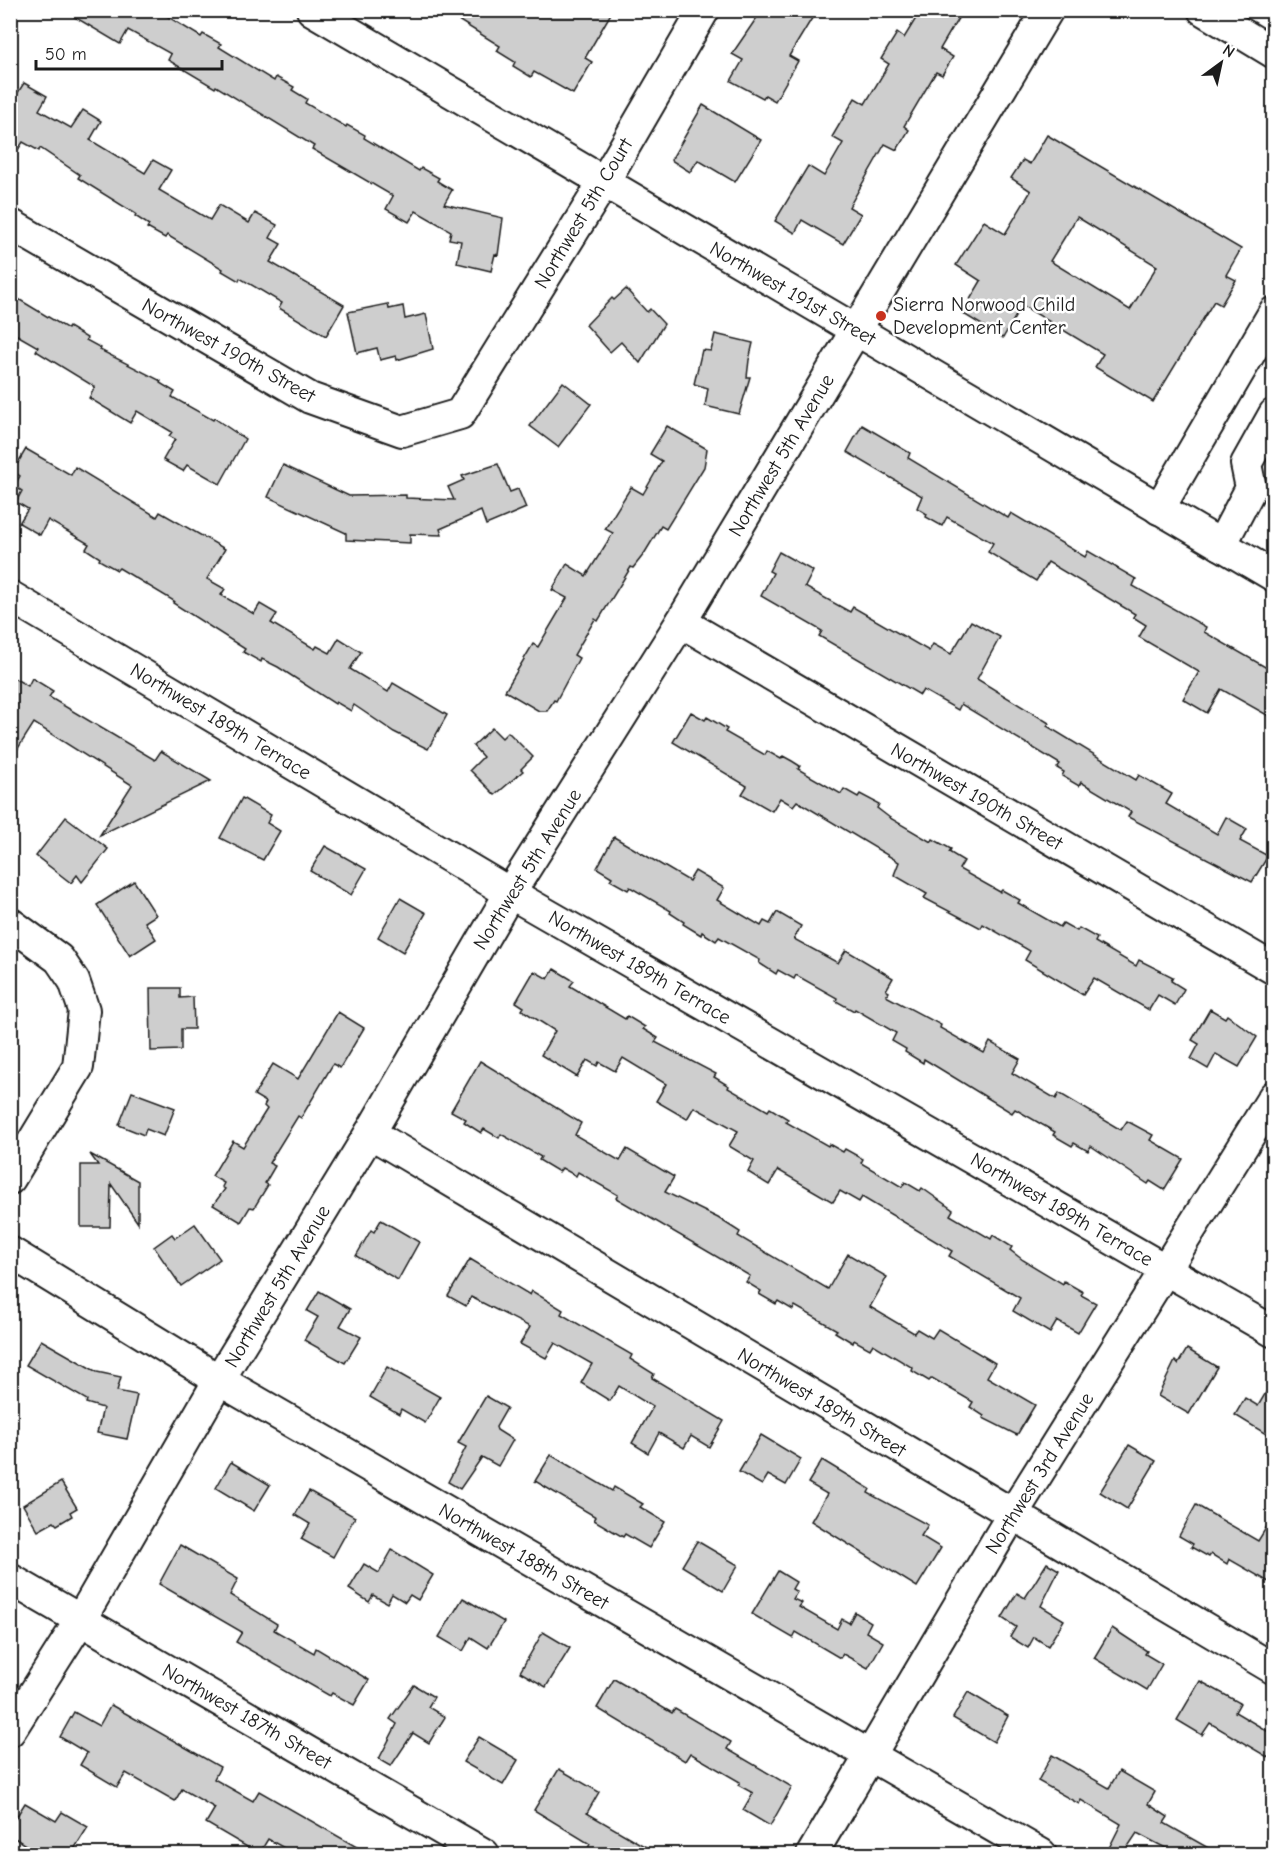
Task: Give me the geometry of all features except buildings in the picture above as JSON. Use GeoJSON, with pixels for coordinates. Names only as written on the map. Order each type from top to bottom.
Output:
{"type":"FeatureCollection","features":[{"type":"Feature","properties":{"kind":"street","name":"Northwest 5th Court"},"geometry":{"type":"LineString","coordinates":[[460,414],[604,182],[704,10]]}},
{"type":"Feature","properties":{"kind":"street","name":"Northwest 5th Avenue"},"geometry":{"type":"LineString","coordinates":[[10,1731],[81,1619],[219,1380],[370,1133],[510,893],[681,622],[1048,10]]}},
{"type":"Feature","properties":{"kind":"street"},"geometry":{"type":"LineString","coordinates":[[1203,10],[1274,53]]}},
{"type":"Feature","properties":{"kind":"street","name":"Northwest 191st Street"},"geometry":{"type":"LineString","coordinates":[[332,15],[604,182],[1274,576]]}},
{"type":"Feature","properties":{"kind":"street","name":"Northwest 190th Street"},"geometry":{"type":"LineString","coordinates":[[10,224],[310,398],[402,431],[460,414]]}},
{"type":"Feature","properties":{"kind":"street"},"geometry":{"type":"LineString","coordinates":[[1159,508],[1274,312]]}},
{"type":"Feature","properties":{"kind":"street"},"geometry":{"type":"LineString","coordinates":[[1221,545],[1251,488],[1246,464],[1274,414]]}},
{"type":"Feature","properties":{"kind":"street","name":"Northwest 189th Terrace"},"geometry":{"type":"LineString","coordinates":[[10,596],[510,893],[1274,1332]]}},
{"type":"Feature","properties":{"kind":"street","name":"Northwest 190th Street"},"geometry":{"type":"LineString","coordinates":[[681,622],[1274,969]]}},
{"type":"Feature","properties":{"kind":"street"},"geometry":{"type":"LineString","coordinates":[[10,923],[59,959],[74,981],[84,1010],[78,1067],[10,1179]]}},
{"type":"Feature","properties":{"kind":"street","name":"Northwest 3rd Avenue"},"geometry":{"type":"LineString","coordinates":[[812,1854],[1012,1515],[1274,1096]]}},
{"type":"Feature","properties":{"kind":"street","name":"Northwest 189th Street"},"geometry":{"type":"LineString","coordinates":[[370,1133],[1274,1669]]}},
{"type":"Feature","properties":{"kind":"street","name":"Northwest 188th Street"},"geometry":{"type":"LineString","coordinates":[[10,1252],[219,1380],[1041,1854]]}},
{"type":"Feature","properties":{"kind":"street","name":"Northwest 187th Street"},"geometry":{"type":"LineString","coordinates":[[10,1579],[484,1854]]}},
{"type":"Feature","properties":{"kind":"place","name":"Sierra Norwood Child Development Center"},"geometry":{"type":"Point","coordinates":[881,316]}}]}
